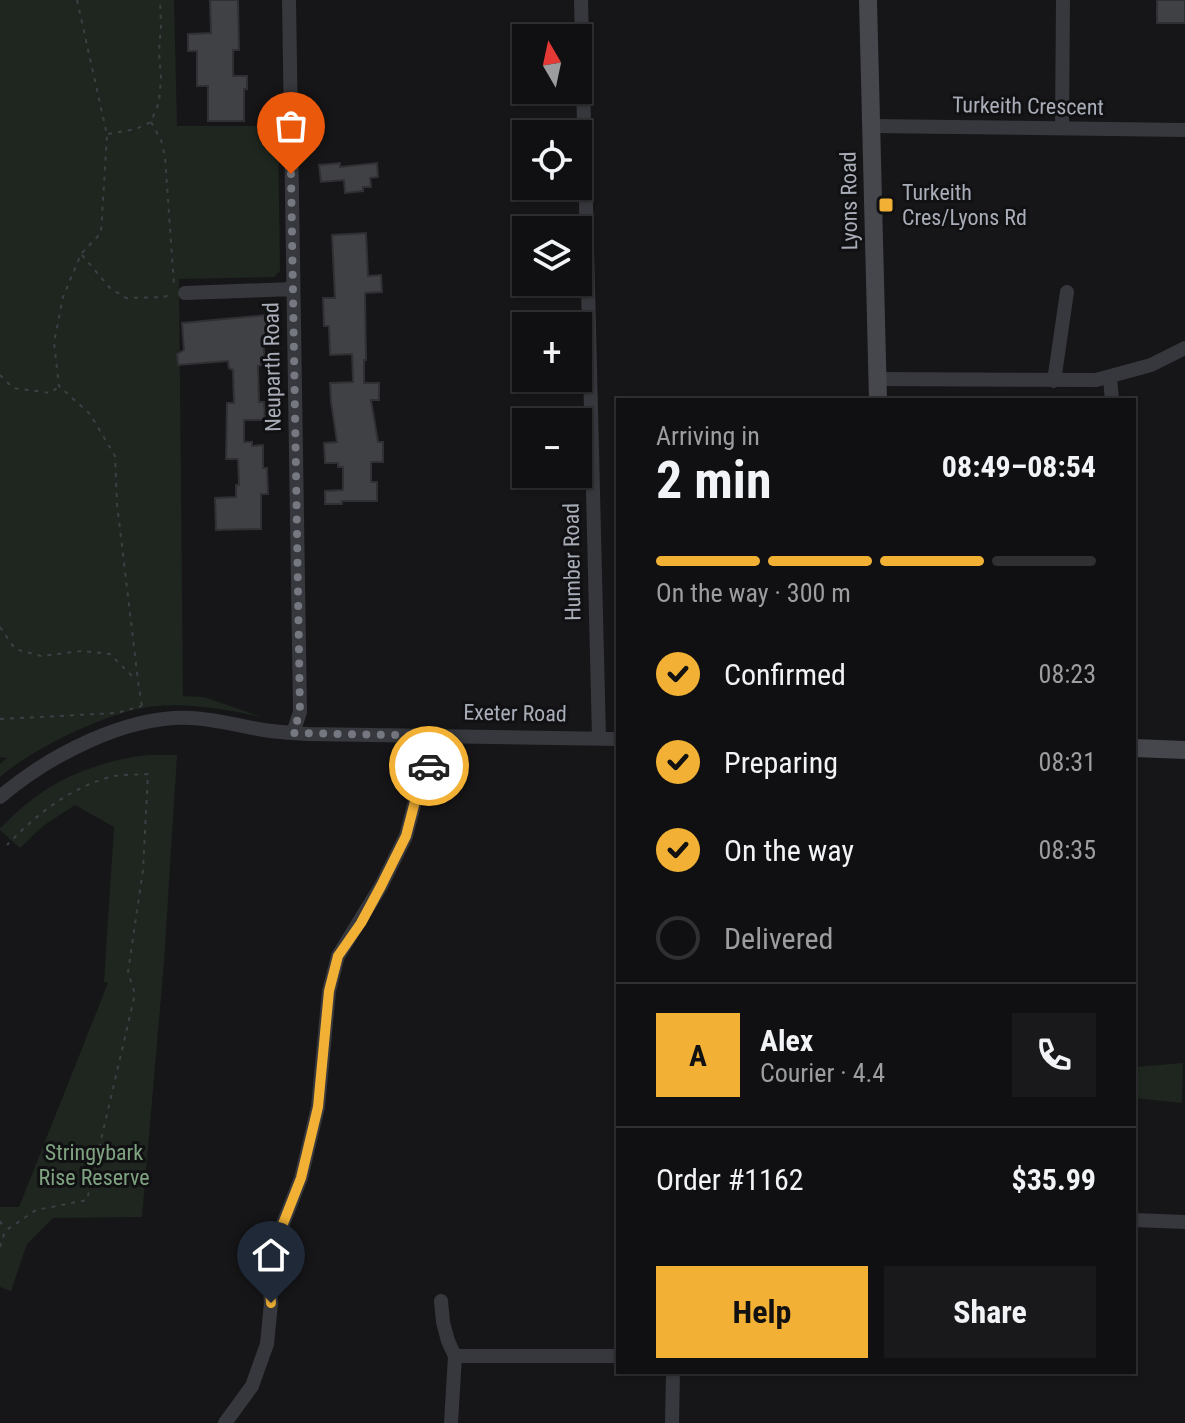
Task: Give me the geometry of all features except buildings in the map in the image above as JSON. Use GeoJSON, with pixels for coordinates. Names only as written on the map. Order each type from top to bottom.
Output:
{"type":"FeatureCollection","features":[{"type":"Feature","properties":{"kind":"main road","name":"Lyons Road"},"geometry":{"type":"LineString","coordinates":[[868,0],[878,398]]}},
{"type":"Feature","properties":{"kind":"main road"},"geometry":{"type":"LineString","coordinates":[[1136,748],[1185,750]]}},
{"type":"Feature","properties":{"kind":"street","name":"Neuparth Road"},"geometry":{"type":"LineString","coordinates":[[289,0],[300,712],[293,733]]}},
{"type":"Feature","properties":{"kind":"street","name":"Humber Road"},"geometry":{"type":"LineString","coordinates":[[581,0],[599,738]]}},
{"type":"Feature","properties":{"kind":"street"},"geometry":{"type":"LineString","coordinates":[[1062,128],[1063,0]]}},
{"type":"Feature","properties":{"kind":"street","name":"Turkeith Crescent"},"geometry":{"type":"LineString","coordinates":[[871,126],[1185,130]]}},
{"type":"Feature","properties":{"kind":"street"},"geometry":{"type":"LineString","coordinates":[[185,293],[293,289]]}},
{"type":"Feature","properties":{"kind":"street"},"geometry":{"type":"LineString","coordinates":[[1054,381],[1067,292]]}},
{"type":"Feature","properties":{"kind":"street"},"geometry":{"type":"LineString","coordinates":[[877,379],[1096,380],[1151,365],[1185,348]]}},
{"type":"Feature","properties":{"kind":"street"},"geometry":{"type":"LineString","coordinates":[[1110,378],[1112,398]]}},
{"type":"Feature","properties":{"kind":"street","name":"Exeter Road"},"geometry":{"type":"LineString","coordinates":[[0,797],[39,767],[104,735],[144,722],[170,718],[193,718],[293,733],[616,739]]}},
{"type":"Feature","properties":{"kind":"street"},"geometry":{"type":"LineString","coordinates":[[225,1423],[252,1386],[267,1344],[271,1303],[268,1262],[301,1178],[318,1107],[329,991],[338,956],[361,923],[406,836],[419,786],[443,736]]}},
{"type":"Feature","properties":{"kind":"street"},"geometry":{"type":"LineString","coordinates":[[1136,1220],[1185,1222]]}},
{"type":"Feature","properties":{"kind":"street"},"geometry":{"type":"LineString","coordinates":[[441,1301],[443,1322],[455,1356],[451,1423]]}},
{"type":"Feature","properties":{"kind":"street"},"geometry":{"type":"LineString","coordinates":[[455,1356],[616,1356]]}},
{"type":"Feature","properties":{"kind":"street"},"geometry":{"type":"LineString","coordinates":[[672,1423],[673,1374]]}},
{"type":"Feature","properties":{"kind":"path"},"geometry":{"type":"LineString","coordinates":[[77,0],[107,135],[101,233],[81,254],[63,297],[54,343],[59,386],[90,414],[115,456],[117,504],[144,722]]}},
{"type":"Feature","properties":{"kind":"path"},"geometry":{"type":"LineString","coordinates":[[107,135],[136,129],[151,122],[159,102],[160,0]]}},
{"type":"Feature","properties":{"kind":"path"},"geometry":{"type":"LineString","coordinates":[[81,254],[110,288],[126,298],[164,297],[174,293],[165,157],[161,140],[151,122]]}},
{"type":"Feature","properties":{"kind":"path"},"geometry":{"type":"LineString","coordinates":[[0,375],[13,388],[51,393],[59,386]]}},
{"type":"Feature","properties":{"kind":"path"},"geometry":{"type":"LineString","coordinates":[[0,627],[15,649],[41,656],[82,651],[110,654],[138,681]]}},
{"type":"Feature","properties":{"kind":"path"},"geometry":{"type":"LineString","coordinates":[[0,719],[116,713],[142,706]]}},
{"type":"Feature","properties":{"kind":"path"},"geometry":{"type":"LineString","coordinates":[[0,1247],[5,1231],[36,1210],[87,1200],[135,994],[128,972],[143,870],[148,774],[113,777],[71,792],[35,816],[7,845]]}},
{"type":"Feature","properties":{"kind":"path"},"geometry":{"type":"LineString","coordinates":[[0,1221],[5,1231]]}},
{"type":"Feature","properties":{"kind":"green space"},"geometry":{"type":"Polygon","coordinates":[[[0,0],[174,0],[177,126],[278,126],[280,271],[274,277],[179,279],[183,696],[204,697],[262,717],[197,706],[139,709],[74,732],[32,754],[0,777],[0,764],[7,758],[0,757],[0,0]]]}},
{"type":"Feature","properties":{"kind":"green space","name":"Stringybark Rise Reserve"},"geometry":{"type":"Polygon","coordinates":[[[148,755],[177,755],[164,962],[142,1217],[53,1218],[27,1244],[11,1291],[0,1287],[0,1207],[19,1207],[108,983],[104,982],[114,827],[75,805],[43,826],[20,848],[0,828],[41,793],[69,777],[100,765],[148,755]]]}},
{"type":"Feature","properties":{"kind":"green space"},"geometry":{"type":"Polygon","coordinates":[[[1183,1063],[1182,1103],[1136,1098],[1136,1067],[1183,1063]]]}},
{"type":"Feature","properties":{"kind":"way so far"},"geometry":{"type":"LineString","coordinates":[[291,174],[300,712],[293,733],[443,736],[429,766]]}},
{"type":"Feature","properties":{"kind":"place","name":"Turkeith Cres/Lyons Rd"},"geometry":{"type":"Point","coordinates":[886,205]}},
{"type":"Feature","properties":{"kind":"route"},"geometry":{"type":"LineString","coordinates":[[271,1303],[268,1262],[301,1178],[318,1107],[329,991],[338,956],[361,923],[406,836],[419,786],[429,766]]}}]}
